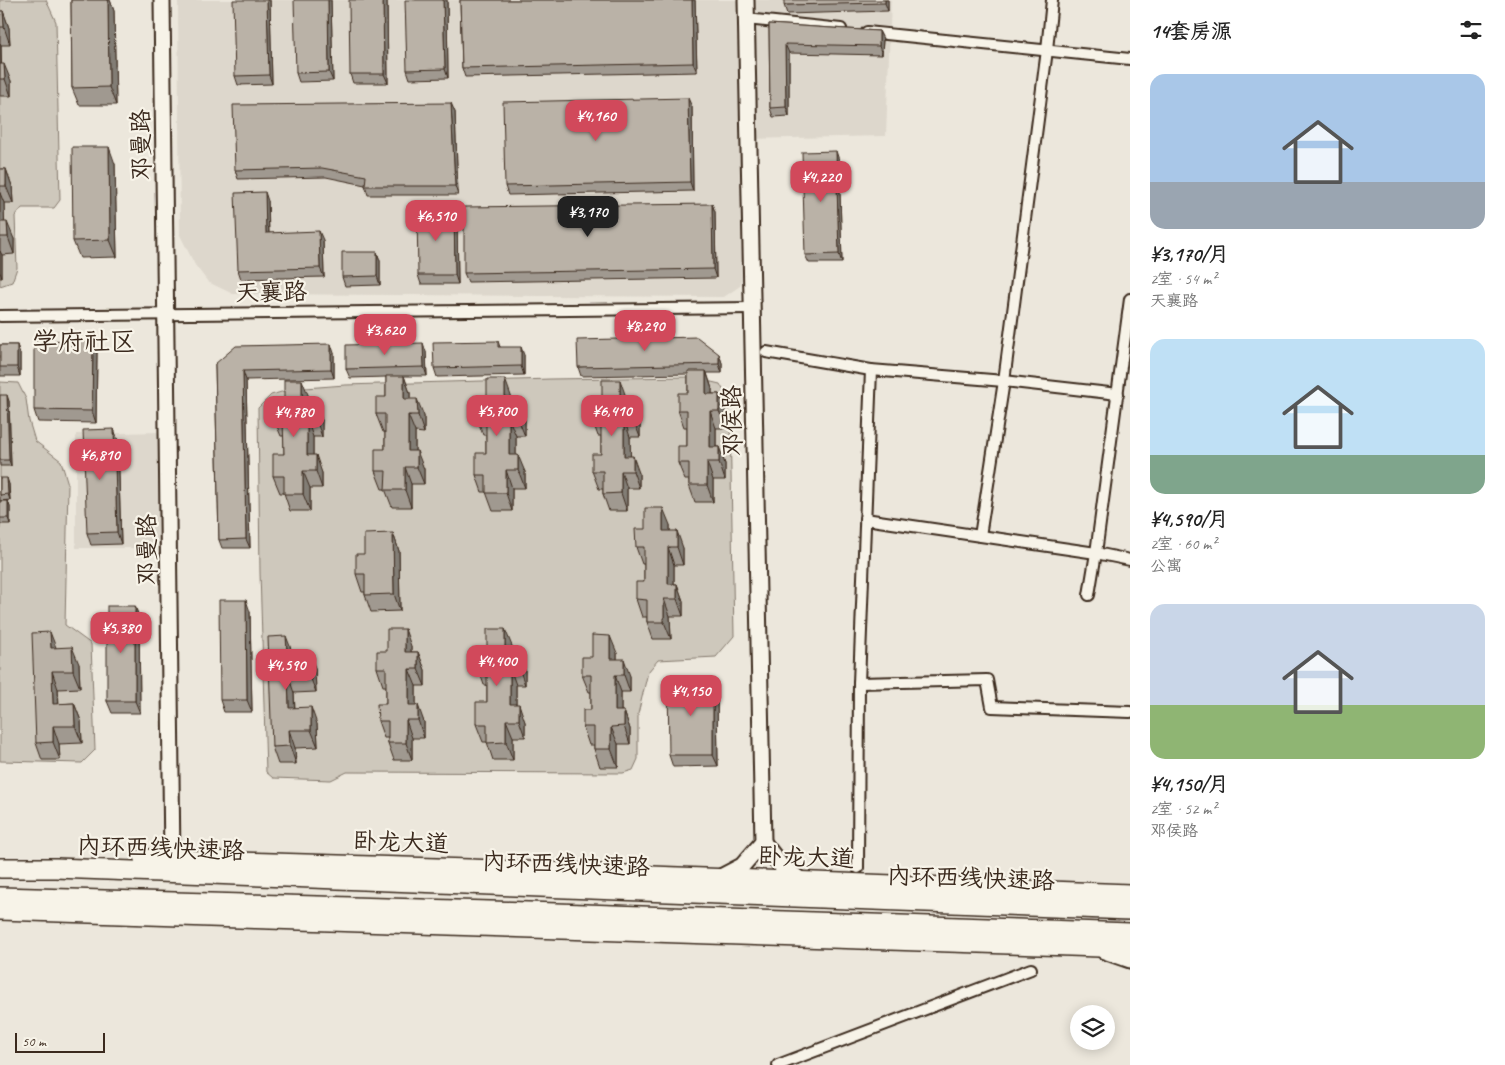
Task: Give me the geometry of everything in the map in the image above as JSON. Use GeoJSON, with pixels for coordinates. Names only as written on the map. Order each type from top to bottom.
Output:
{"type":"FeatureCollection","features":[{"type":"Feature","properties":{"kind":"highway","name":"卧龙大道"},"geometry":{"type":"LineString","coordinates":[[0,855],[469,869],[1130,894]]}},
{"type":"Feature","properties":{"kind":"highway"},"geometry":{"type":"LineString","coordinates":[[0,864],[56,868]]}},
{"type":"Feature","properties":{"kind":"highway","name":"内环西线快速路"},"geometry":{"type":"LineString","coordinates":[[0,868],[56,868],[1130,910]]}},
{"type":"Feature","properties":{"kind":"highway","name":"内环西线快速路"},"geometry":{"type":"LineString","coordinates":[[0,897],[528,912],[1130,933]]}},
{"type":"Feature","properties":{"kind":"highway"},"geometry":{"type":"LineString","coordinates":[[0,901],[59,899]]}},
{"type":"Feature","properties":{"kind":"highway"},"geometry":{"type":"LineString","coordinates":[[0,910],[1130,948]]}},
{"type":"Feature","properties":{"kind":"street","name":"邓曼路"},"geometry":{"type":"LineString","coordinates":[[162,0],[172,860]]}},
{"type":"Feature","properties":{"kind":"street","name":"邓侯路"},"geometry":{"type":"LineString","coordinates":[[746,0],[763,842]]}},
{"type":"Feature","properties":{"kind":"street"},"geometry":{"type":"LineString","coordinates":[[980,536],[1004,381],[1052,0]]}},
{"type":"Feature","properties":{"kind":"street"},"geometry":{"type":"LineString","coordinates":[[746,19],[1130,59]]}},
{"type":"Feature","properties":{"kind":"street"},"geometry":{"type":"LineString","coordinates":[[1089,595],[1130,299]]}},
{"type":"Feature","properties":{"kind":"street","name":"天襄路"},"geometry":{"type":"LineString","coordinates":[[0,316],[752,308]]}},
{"type":"Feature","properties":{"kind":"street"},"geometry":{"type":"LineString","coordinates":[[766,352],[871,370],[1004,381],[1118,394]]}},
{"type":"Feature","properties":{"kind":"street"},"geometry":{"type":"LineString","coordinates":[[858,868],[859,683],[871,370]]}},
{"type":"Feature","properties":{"kind":"street"},"geometry":{"type":"LineString","coordinates":[[865,519],[1096,553],[1130,560]]}},
{"type":"Feature","properties":{"kind":"street"},"geometry":{"type":"LineString","coordinates":[[859,683],[987,680],[992,707],[1130,712]]}},
{"type":"Feature","properties":{"kind":"street"},"geometry":{"type":"LineString","coordinates":[[716,879],[742,866],[763,842],[782,867],[802,881]]}},
{"type":"Feature","properties":{"kind":"street"},"geometry":{"type":"LineString","coordinates":[[1093,947],[1130,960]]}},
{"type":"Feature","properties":{"kind":"street"},"geometry":{"type":"LineString","coordinates":[[778,1065],[1031,969]]}},
{"type":"Feature","properties":{"kind":"shaded area"},"geometry":{"type":"Polygon","coordinates":[[[0,0],[46,0],[56,22],[60,200],[54,208],[22,208],[15,216],[17,268],[12,282],[0,286],[0,0]]]}},
{"type":"Feature","properties":{"kind":"shaded area"},"geometry":{"type":"Polygon","coordinates":[[[178,0],[738,0],[742,278],[740,286],[724,297],[233,294],[208,282],[195,265],[180,235],[178,0]]]}},
{"type":"Feature","properties":{"kind":"shaded area"},"geometry":{"type":"Polygon","coordinates":[[[746,0],[891,0],[886,136],[749,139],[746,0]]]}},
{"type":"Feature","properties":{"kind":"shaded area"},"geometry":{"type":"Polygon","coordinates":[[[690,377],[720,384],[726,395],[730,417],[734,636],[716,657],[658,660],[648,672],[638,714],[638,759],[633,770],[623,773],[347,772],[331,780],[273,778],[266,772],[260,572],[258,408],[271,395],[292,389],[345,385],[690,377]]]}},
{"type":"Feature","properties":{"kind":"shaded area"},"geometry":{"type":"Polygon","coordinates":[[[0,382],[18,383],[26,399],[29,421],[35,441],[61,461],[68,484],[65,625],[91,644],[95,750],[82,763],[0,761],[0,382]]]}},
{"type":"Feature","properties":{"kind":"shaded area"},"geometry":{"type":"Polygon","coordinates":[[[161,432],[162,548],[76,548],[76,434],[161,432]]]}},
{"type":"Feature","properties":{"kind":"building"},"geometry":{"type":"Polygon","coordinates":[[[71,0],[108,0],[109,87],[72,88],[71,0]]]}},
{"type":"Feature","properties":{"kind":"building"},"geometry":{"type":"Polygon","coordinates":[[[233,0],[267,0],[269,75],[235,76],[233,0]]]}},
{"type":"Feature","properties":{"kind":"building"},"geometry":{"type":"Polygon","coordinates":[[[294,0],[328,0],[329,72],[296,73],[294,0]]]}},
{"type":"Feature","properties":{"kind":"building"},"geometry":{"type":"Polygon","coordinates":[[[349,0],[383,0],[384,74],[350,74],[349,0]]]}},
{"type":"Feature","properties":{"kind":"building"},"geometry":{"type":"Polygon","coordinates":[[[405,0],[443,0],[445,69],[407,70],[405,0]]]}},
{"type":"Feature","properties":{"kind":"building"},"geometry":{"type":"Polygon","coordinates":[[[460,0],[692,0],[693,63],[462,68],[460,0]]]}},
{"type":"Feature","properties":{"kind":"building"},"geometry":{"type":"Polygon","coordinates":[[[784,0],[885,0],[885,3],[784,5],[784,0]]]}},
{"type":"Feature","properties":{"kind":"building"},"geometry":{"type":"Polygon","coordinates":[[[0,11],[3,11],[4,27],[0,27],[0,11]]]}},
{"type":"Feature","properties":{"kind":"building"},"geometry":{"type":"Polygon","coordinates":[[[769,24],[879,31],[879,46],[785,44],[786,107],[770,108],[769,24]]]}},
{"type":"Feature","properties":{"kind":"building"},"geometry":{"type":"Polygon","coordinates":[[[0,64],[4,64],[5,79],[0,79],[0,64]]]}},
{"type":"Feature","properties":{"kind":"building"},"geometry":{"type":"Polygon","coordinates":[[[688,98],[690,182],[505,186],[503,102],[688,98]]]}},
{"type":"Feature","properties":{"kind":"building"},"geometry":{"type":"Polygon","coordinates":[[[451,103],[455,186],[365,186],[366,176],[322,168],[235,170],[233,105],[451,103]]]}},
{"type":"Feature","properties":{"kind":"building"},"geometry":{"type":"Polygon","coordinates":[[[72,147],[109,147],[110,240],[73,241],[72,147]]]}},
{"type":"Feature","properties":{"kind":"building"},"geometry":{"type":"Polygon","coordinates":[[[836,151],[839,254],[805,255],[802,152],[836,151]]]}},
{"type":"Feature","properties":{"kind":"building"},"geometry":{"type":"Polygon","coordinates":[[[0,169],[6,169],[6,186],[0,186],[0,169]]]}},
{"type":"Feature","properties":{"kind":"building"},"geometry":{"type":"Polygon","coordinates":[[[265,192],[266,233],[319,231],[320,268],[238,270],[235,193],[265,192]]]}},
{"type":"Feature","properties":{"kind":"building"},"geometry":{"type":"Polygon","coordinates":[[[712,204],[713,269],[464,273],[464,207],[712,204]]]}},
{"type":"Feature","properties":{"kind":"building"},"geometry":{"type":"Polygon","coordinates":[[[417,209],[454,209],[455,275],[418,275],[417,209]]]}},
{"type":"Feature","properties":{"kind":"building"},"geometry":{"type":"Polygon","coordinates":[[[0,222],[7,222],[8,237],[0,237],[0,222]]]}},
{"type":"Feature","properties":{"kind":"building"},"geometry":{"type":"Polygon","coordinates":[[[342,252],[377,252],[377,276],[342,277],[342,252]]]}},
{"type":"Feature","properties":{"kind":"building"},"geometry":{"type":"Polygon","coordinates":[[[697,337],[719,354],[719,364],[578,367],[577,340],[697,337]]]}},
{"type":"Feature","properties":{"kind":"building"},"geometry":{"type":"Polygon","coordinates":[[[34,340],[93,341],[92,411],[34,410],[34,340]]]}},
{"type":"Feature","properties":{"kind":"building"},"geometry":{"type":"Polygon","coordinates":[[[498,341],[498,347],[521,347],[521,366],[434,368],[433,342],[498,341]]]}},
{"type":"Feature","properties":{"kind":"building"},"geometry":{"type":"Polygon","coordinates":[[[423,343],[424,367],[346,369],[346,345],[423,343]]]}},
{"type":"Feature","properties":{"kind":"building"},"geometry":{"type":"Polygon","coordinates":[[[331,344],[331,369],[243,371],[246,539],[219,540],[215,364],[236,346],[331,344]]]}},
{"type":"Feature","properties":{"kind":"building"},"geometry":{"type":"Polygon","coordinates":[[[0,345],[17,345],[17,367],[0,367],[0,345]]]}},
{"type":"Feature","properties":{"kind":"building"},"geometry":{"type":"Polygon","coordinates":[[[688,371],[706,371],[706,394],[719,394],[719,411],[710,411],[710,447],[719,447],[719,462],[707,462],[707,485],[689,485],[689,463],[678,463],[678,446],[687,446],[687,410],[678,410],[678,393],[688,393],[688,371]]]}},
{"type":"Feature","properties":{"kind":"building"},"geometry":{"type":"Polygon","coordinates":[[[386,376],[404,376],[404,399],[417,399],[418,415],[408,415],[408,451],[417,451],[417,467],[405,467],[405,490],[385,490],[386,471],[375,471],[375,449],[385,449],[385,414],[376,414],[376,397],[386,397],[386,376]]]}},
{"type":"Feature","properties":{"kind":"building"},"geometry":{"type":"Polygon","coordinates":[[[487,379],[505,379],[505,402],[518,402],[518,419],[509,419],[509,455],[518,455],[518,470],[506,470],[506,493],[486,493],[486,475],[476,475],[476,453],[486,453],[486,418],[477,418],[477,401],[487,401],[487,379]]]}},
{"type":"Feature","properties":{"kind":"building"},"geometry":{"type":"Polygon","coordinates":[[[284,380],[302,380],[302,403],[316,403],[316,419],[307,419],[307,455],[316,455],[316,471],[303,471],[303,494],[284,494],[284,476],[273,476],[273,454],[284,454],[283,419],[274,419],[275,402],[284,402],[284,380]]]}},
{"type":"Feature","properties":{"kind":"building"},"geometry":{"type":"Polygon","coordinates":[[[602,380],[620,380],[620,403],[633,403],[633,419],[624,419],[624,456],[633,456],[633,471],[621,471],[621,493],[603,494],[603,471],[592,471],[592,454],[601,454],[601,419],[592,419],[592,401],[602,401],[602,380]]]}},
{"type":"Feature","properties":{"kind":"building"},"geometry":{"type":"Polygon","coordinates":[[[0,395],[7,395],[9,460],[0,460],[0,395]]]}},
{"type":"Feature","properties":{"kind":"building"},"geometry":{"type":"Polygon","coordinates":[[[114,429],[117,532],[87,533],[83,430],[114,429]]]}},
{"type":"Feature","properties":{"kind":"building"},"geometry":{"type":"Polygon","coordinates":[[[0,478],[7,478],[8,494],[0,495],[0,478]]]}},
{"type":"Feature","properties":{"kind":"building"},"geometry":{"type":"Polygon","coordinates":[[[0,501],[8,501],[8,518],[0,518],[0,501]]]}},
{"type":"Feature","properties":{"kind":"building"},"geometry":{"type":"Polygon","coordinates":[[[645,508],[663,508],[663,531],[677,531],[677,547],[668,547],[668,584],[677,584],[677,599],[664,599],[664,622],[647,622],[647,600],[636,599],[636,582],[644,582],[644,547],[636,547],[635,529],[645,529],[645,508]]]}},
{"type":"Feature","properties":{"kind":"building"},"geometry":{"type":"Polygon","coordinates":[[[393,533],[394,594],[365,595],[365,574],[356,574],[356,554],[364,554],[364,534],[393,533]]]}},
{"type":"Feature","properties":{"kind":"building"},"geometry":{"type":"Polygon","coordinates":[[[219,600],[246,600],[247,700],[220,700],[219,600]]]}},
{"type":"Feature","properties":{"kind":"building"},"geometry":{"type":"Polygon","coordinates":[[[107,606],[135,606],[135,701],[107,701],[107,606]]]}},
{"type":"Feature","properties":{"kind":"building"},"geometry":{"type":"Polygon","coordinates":[[[387,629],[405,629],[405,652],[418,652],[418,669],[409,669],[409,705],[418,705],[418,720],[406,720],[406,743],[388,743],[388,721],[378,721],[377,704],[386,704],[386,668],[377,668],[377,651],[387,651],[387,629]]]}},
{"type":"Feature","properties":{"kind":"building"},"geometry":{"type":"Polygon","coordinates":[[[487,629],[505,629],[505,652],[519,651],[519,668],[510,668],[510,704],[519,704],[519,720],[506,720],[506,742],[487,743],[487,724],[476,724],[476,702],[487,702],[487,667],[478,667],[478,650],[487,650],[487,629]]]}},
{"type":"Feature","properties":{"kind":"building"},"geometry":{"type":"Polygon","coordinates":[[[50,632],[51,648],[72,647],[73,671],[52,671],[53,704],[74,703],[75,726],[53,726],[53,742],[36,743],[32,633],[50,632]]]}},
{"type":"Feature","properties":{"kind":"building"},"geometry":{"type":"Polygon","coordinates":[[[592,635],[610,636],[610,659],[624,659],[624,675],[615,675],[615,711],[624,711],[624,726],[611,727],[611,749],[594,749],[594,727],[583,727],[583,710],[591,710],[591,675],[582,675],[582,657],[592,657],[592,635]]]}},
{"type":"Feature","properties":{"kind":"building"},"geometry":{"type":"Polygon","coordinates":[[[286,636],[287,652],[308,651],[309,674],[288,675],[289,708],[311,707],[311,730],[289,730],[290,746],[272,747],[268,637],[286,636]]]}},
{"type":"Feature","properties":{"kind":"building"},"geometry":{"type":"Polygon","coordinates":[[[668,679],[713,679],[713,755],[669,755],[668,679]]]}},
{"type":"Feature","properties":{"kind":"district","name":"学府社区"},"geometry":{"type":"Point","coordinates":[84,341]}}]}
